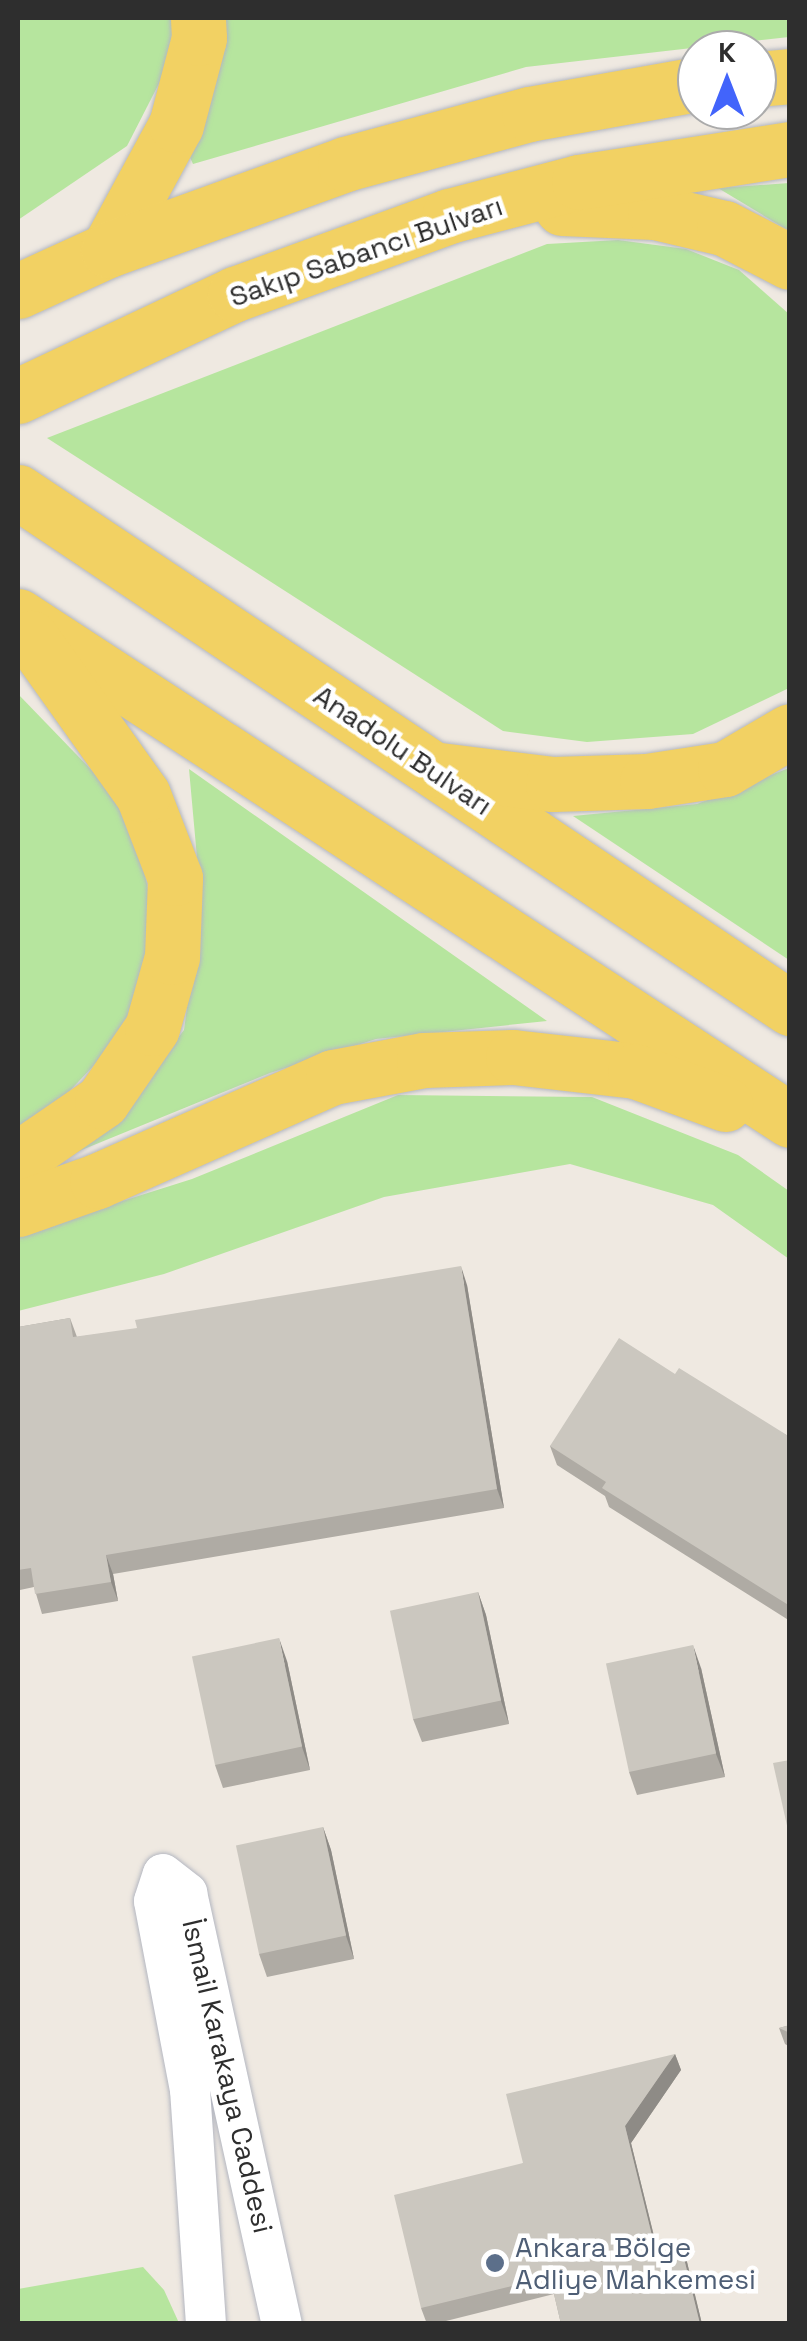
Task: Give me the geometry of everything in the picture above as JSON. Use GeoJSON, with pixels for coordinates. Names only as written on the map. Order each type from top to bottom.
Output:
{"type":"FeatureCollection","features":[{"type":"Feature","properties":{"kind":"main road"},"geometry":{"type":"LineString","coordinates":[[108,250],[176,125],[200,38],[198,18]]}},
{"type":"Feature","properties":{"kind":"main road"},"geometry":{"type":"LineString","coordinates":[[18,291],[108,250],[345,164],[528,114],[677,88]]}},
{"type":"Feature","properties":{"kind":"main road","name":"Sakıp Sabancı Bulvarı"},"geometry":{"type":"LineString","coordinates":[[18,396],[235,294],[449,216],[580,182],[790,149]]}},
{"type":"Feature","properties":{"kind":"main road"},"geometry":{"type":"LineString","coordinates":[[449,216],[580,207],[655,212],[724,228],[790,262]]}},
{"type":"Feature","properties":{"kind":"main road","name":"Anadolu Bulvarı"},"geometry":{"type":"LineString","coordinates":[[18,492],[790,1008]]}},
{"type":"Feature","properties":{"kind":"main road"},"geometry":{"type":"LineString","coordinates":[[18,618],[790,1120]]}},
{"type":"Feature","properties":{"kind":"main road"},"geometry":{"type":"LineString","coordinates":[[18,618],[143,795],[175,878],[172,956],[152,1028],[102,1100],[18,1159]]}},
{"type":"Feature","properties":{"kind":"main road"},"geometry":{"type":"LineString","coordinates":[[432,769],[553,784],[647,781],[725,769],[790,731]]}},
{"type":"Feature","properties":{"kind":"main road"},"geometry":{"type":"LineString","coordinates":[[18,1209],[97,1181],[334,1077],[424,1060],[513,1057],[636,1071],[790,1128]]}},
{"type":"Feature","properties":{"kind":"street","name":"İsmail Karakaya Caddesi"},"geometry":{"type":"LineString","coordinates":[[206,2324],[190,2090],[154,1901],[164,1874],[187,1893],[282,2324]]}},
{"type":"Feature","properties":{"kind":"green space"},"geometry":{"type":"Polygon","coordinates":[[[18,18],[173,18],[170,62],[127,146],[18,220],[18,18]]]}},
{"type":"Feature","properties":{"kind":"green space"},"geometry":{"type":"Polygon","coordinates":[[[220,18],[789,18],[789,37],[777,38],[777,30],[677,30],[677,50],[526,67],[193,164],[183,142],[220,18]]]}},
{"type":"Feature","properties":{"kind":"green space"},"geometry":{"type":"Polygon","coordinates":[[[789,183],[789,231],[718,188],[789,183]]]}},
{"type":"Feature","properties":{"kind":"green space"},"geometry":{"type":"Polygon","coordinates":[[[618,240],[686,249],[739,270],[789,314],[789,688],[693,734],[587,742],[503,731],[47,438],[547,244],[618,240]]]}},
{"type":"Feature","properties":{"kind":"green space"},"geometry":{"type":"Polygon","coordinates":[[[18,694],[133,813],[159,946],[116,1042],[45,1117],[18,1129],[18,694]]]}},
{"type":"Feature","properties":{"kind":"green space"},"geometry":{"type":"Polygon","coordinates":[[[789,768],[789,960],[573,816],[697,804],[789,768]]]}},
{"type":"Feature","properties":{"kind":"green space"},"geometry":{"type":"Polygon","coordinates":[[[189,769],[547,1021],[376,1039],[270,1073],[18,1176],[120,1114],[184,1030],[201,902],[189,769]]]}},
{"type":"Feature","properties":{"kind":"green space"},"geometry":{"type":"Polygon","coordinates":[[[398,1095],[592,1097],[738,1155],[789,1191],[789,1259],[713,1205],[570,1164],[384,1197],[164,1274],[18,1311],[18,1234],[192,1179],[398,1095]]]}},
{"type":"Feature","properties":{"kind":"green space"},"geometry":{"type":"Polygon","coordinates":[[[143,2267],[164,2290],[179,2323],[18,2323],[18,2289],[143,2267]]]}},
{"type":"Feature","properties":{"kind":"building"},"geometry":{"type":"Polygon","coordinates":[[[461,1266],[497,1489],[106,1555],[111,1582],[35,1594],[31,1568],[18,1570],[18,1327],[70,1318],[73,1337],[137,1328],[135,1320],[461,1266]]]}},
{"type":"Feature","properties":{"kind":"building"},"geometry":{"type":"Polygon","coordinates":[[[619,1338],[675,1374],[679,1368],[790,1437],[790,1606],[602,1488],[606,1482],[550,1446],[619,1338]]]}},
{"type":"Feature","properties":{"kind":"building"},"geometry":{"type":"Polygon","coordinates":[[[478,1592],[501,1701],[413,1719],[390,1611],[478,1592]]]}},
{"type":"Feature","properties":{"kind":"building"},"geometry":{"type":"Polygon","coordinates":[[[279,1638],[302,1747],[215,1765],[192,1657],[279,1638]]]}},
{"type":"Feature","properties":{"kind":"building"},"geometry":{"type":"Polygon","coordinates":[[[693,1645],[716,1754],[629,1772],[606,1664],[693,1645]]]}},
{"type":"Feature","properties":{"kind":"building"},"geometry":{"type":"Polygon","coordinates":[[[790,1760],[790,1839],[773,1763],[790,1760]]]}},
{"type":"Feature","properties":{"kind":"building"},"geometry":{"type":"Polygon","coordinates":[[[323,1827],[346,1936],[259,1954],[236,1846],[323,1827]]]}},
{"type":"Feature","properties":{"kind":"building"},"geometry":{"type":"Polygon","coordinates":[[[675,2054],[625,2126],[656,2252],[681,2246],[700,2324],[561,2324],[550,2277],[421,2308],[394,2195],[523,2163],[506,2094],[675,2054]]]}},
{"type":"Feature","properties":{"kind":"place","name":"Ankara Bölge Adliye Mahkemesi"},"geometry":{"type":"Point","coordinates":[495,2263]}}]}
